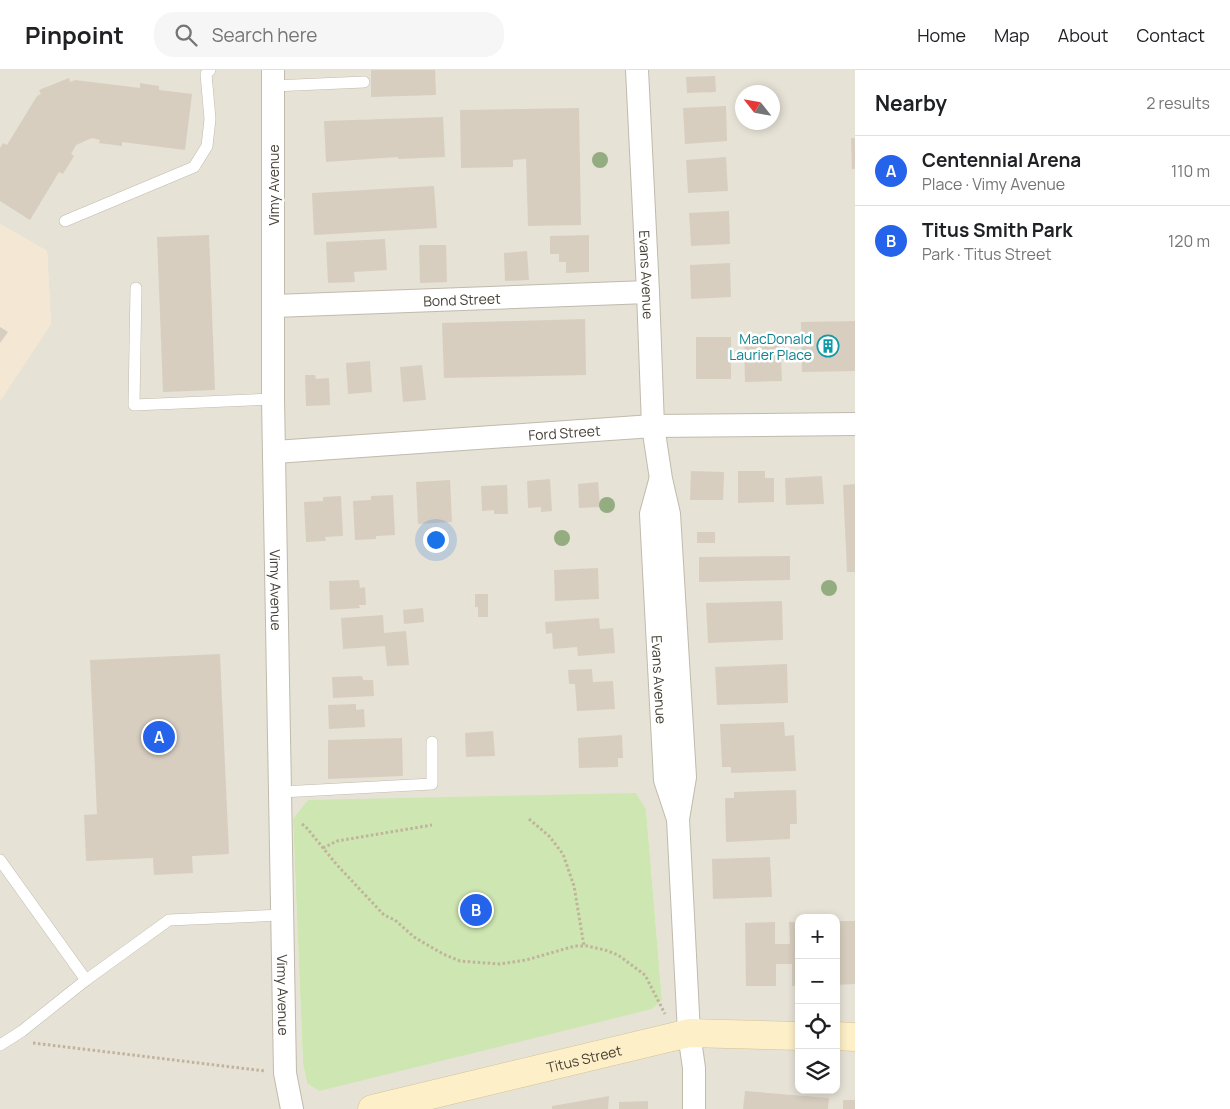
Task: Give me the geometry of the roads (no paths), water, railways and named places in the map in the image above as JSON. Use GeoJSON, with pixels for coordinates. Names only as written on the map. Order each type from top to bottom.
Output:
{"type":"FeatureCollection","features":[{"type":"Feature","properties":{"kind":"main road","name":"Titus Street"},"geometry":{"type":"LineString","coordinates":[[372,1109],[683,1035],[795,1036]]}},
{"type":"Feature","properties":{"kind":"main road"},"geometry":{"type":"LineString","coordinates":[[840,1036],[855,1037]]}},
{"type":"Feature","properties":{"kind":"street","name":"Evans Avenue"},"geometry":{"type":"LineString","coordinates":[[637,70],[653,426],[661,479],[669,514],[685,777],[678,819],[683,1035],[694,1068],[694,1109]]}},
{"type":"Feature","properties":{"kind":"street","name":"Vimy Avenue"},"geometry":{"type":"LineString","coordinates":[[273,78],[273,399],[285,1073],[292,1109]]}},
{"type":"Feature","properties":{"kind":"street","name":"Bond Street"},"geometry":{"type":"LineString","coordinates":[[274,306],[648,292]]}},
{"type":"Feature","properties":{"kind":"street","name":"Ford Street"},"geometry":{"type":"LineString","coordinates":[[275,452],[653,426],[855,424]]}},
{"type":"Feature","properties":{"kind":"lane"},"geometry":{"type":"LineString","coordinates":[[65,221],[194,167],[207,146],[210,119],[206,74],[210,70]]}},
{"type":"Feature","properties":{"kind":"lane"},"geometry":{"type":"LineString","coordinates":[[273,78],[364,82]]}},
{"type":"Feature","properties":{"kind":"lane"},"geometry":{"type":"LineString","coordinates":[[136,288],[134,404],[273,399]]}},
{"type":"Feature","properties":{"kind":"lane"},"geometry":{"type":"LineString","coordinates":[[281,792],[432,784],[432,742]]}},
{"type":"Feature","properties":{"kind":"lane"},"geometry":{"type":"LineString","coordinates":[[0,860],[86,980]]}},
{"type":"Feature","properties":{"kind":"lane"},"geometry":{"type":"LineString","coordinates":[[0,1044],[22,1032],[86,980],[169,920],[283,916]]}},
{"type":"Feature","properties":{"kind":"place","name":"MacDonald Laurier Place"},"geometry":{"type":"Point","coordinates":[828,346]}},
{"type":"Feature","properties":{"kind":"place","name":"Centennial Arena"},"geometry":{"type":"Point","coordinates":[159,737]}},
{"type":"Feature","properties":{"kind":"place","name":"Titus Smith Park"},"geometry":{"type":"Point","coordinates":[476,910]}}]}
